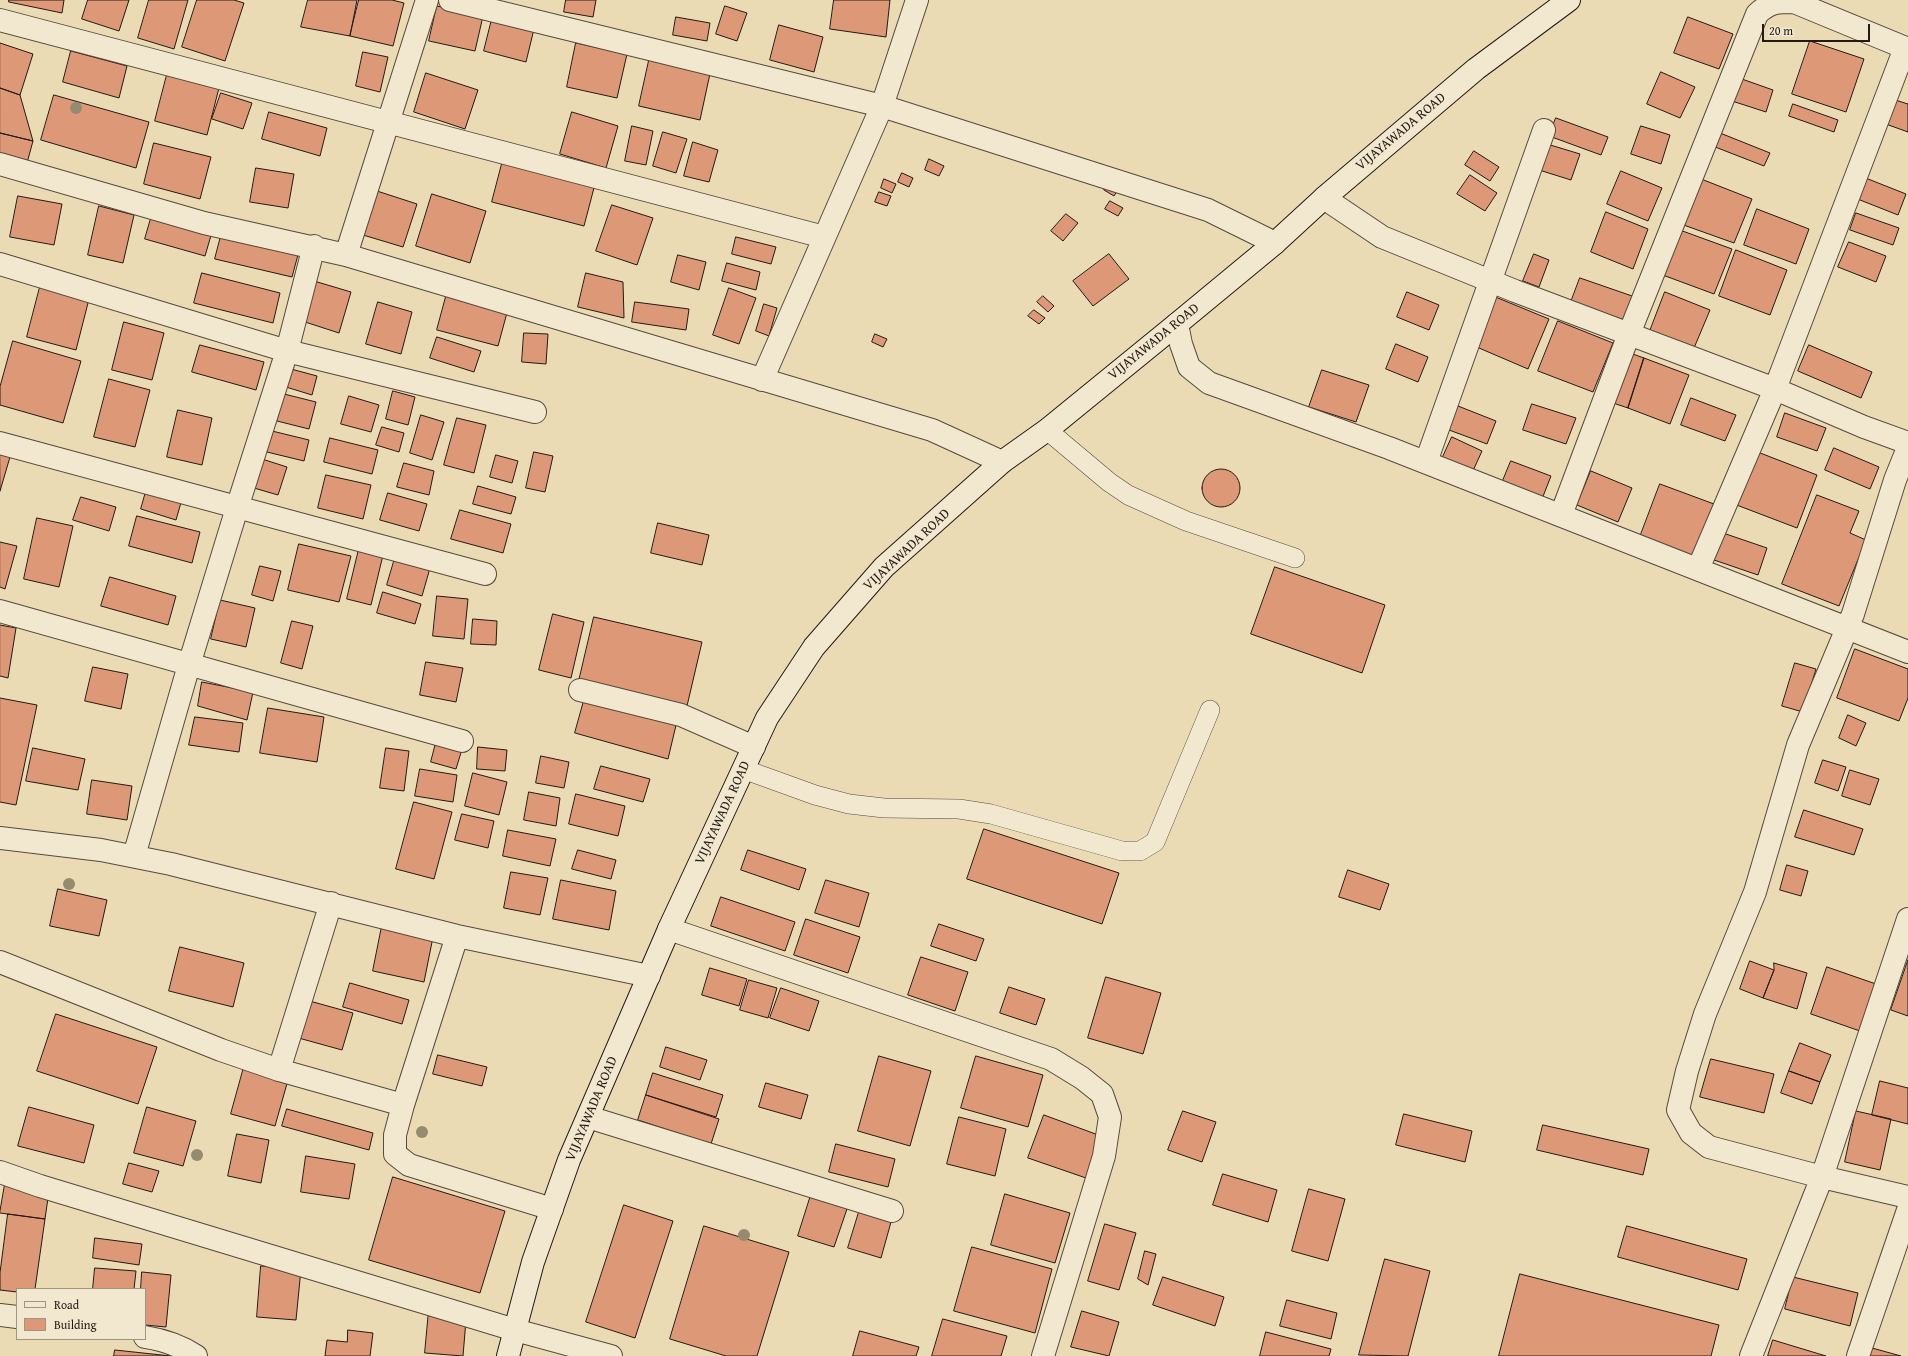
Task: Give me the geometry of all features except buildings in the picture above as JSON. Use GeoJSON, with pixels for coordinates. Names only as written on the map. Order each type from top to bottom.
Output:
{"type":"FeatureCollection","features":[{"type":"Feature","properties":{"kind":"street"},"geometry":{"type":"LineString","coordinates":[[346,255],[427,0]]}},
{"type":"Feature","properties":{"kind":"street"},"geometry":{"type":"LineString","coordinates":[[450,0],[882,106],[1208,210],[1274,243]]}},
{"type":"Feature","properties":{"kind":"street"},"geometry":{"type":"LineString","coordinates":[[762,380],[882,106],[917,0]]}},
{"type":"Feature","properties":{"kind":"street","name":"VIJAYAWADA ROAD"},"geometry":{"type":"LineString","coordinates":[[508,1356],[532,1262],[569,1160],[669,929],[742,769],[767,718],[814,647],[884,566],[1002,462],[1047,430],[1177,324],[1274,243],[1324,198],[1476,69],[1569,0]]}},
{"type":"Feature","properties":{"kind":"street"},"geometry":{"type":"LineString","coordinates":[[1561,515],[1629,334],[1757,14],[1767,5],[1779,2],[1794,2],[1907,48],[1775,389],[1698,569]]}},
{"type":"Feature","properties":{"kind":"street"},"geometry":{"type":"LineString","coordinates":[[0,20],[824,237]]}},
{"type":"Feature","properties":{"kind":"street"},"geometry":{"type":"LineString","coordinates":[[1426,462],[1544,130]]}},
{"type":"Feature","properties":{"kind":"street"},"geometry":{"type":"LineString","coordinates":[[0,164],[204,223],[314,246],[346,255],[932,430],[1002,462]]}},
{"type":"Feature","properties":{"kind":"street"},"geometry":{"type":"LineString","coordinates":[[1324,198],[1382,237],[1490,281],[1775,389],[1864,427],[1908,443]]}},
{"type":"Feature","properties":{"kind":"street"},"geometry":{"type":"LineString","coordinates":[[134,856],[236,508],[287,351],[314,246]]}},
{"type":"Feature","properties":{"kind":"street"},"geometry":{"type":"LineString","coordinates":[[0,264],[287,351],[535,412]]}},
{"type":"Feature","properties":{"kind":"street"},"geometry":{"type":"LineString","coordinates":[[1177,324],[1189,367],[1209,384],[1426,462],[1908,652]]}},
{"type":"Feature","properties":{"kind":"street"},"geometry":{"type":"LineString","coordinates":[[0,442],[236,508],[485,574]]}},
{"type":"Feature","properties":{"kind":"street"},"geometry":{"type":"LineString","coordinates":[[1908,448],[1895,480],[1848,628],[1798,745],[1755,892],[1705,1014],[1686,1071],[1678,1110],[1691,1133],[1709,1147],[1822,1177],[1908,1197]]}},
{"type":"Feature","properties":{"kind":"street"},"geometry":{"type":"LineString","coordinates":[[0,611],[462,741]]}},
{"type":"Feature","properties":{"kind":"street"},"geometry":{"type":"LineString","coordinates":[[580,690],[681,716],[754,747]]}},
{"type":"Feature","properties":{"kind":"street"},"geometry":{"type":"LineString","coordinates":[[0,838],[102,850],[134,856],[331,903],[457,936],[649,976]]}},
{"type":"Feature","properties":{"kind":"street"},"geometry":{"type":"LineString","coordinates":[[279,1070],[331,903]]}},
{"type":"Feature","properties":{"kind":"street"},"geometry":{"type":"LineString","coordinates":[[1751,1356],[1822,1177],[1908,919]]}},
{"type":"Feature","properties":{"kind":"street"},"geometry":{"type":"LineString","coordinates":[[669,929],[1051,1059],[1082,1078],[1102,1094],[1110,1117],[1104,1156],[1043,1356]]}},
{"type":"Feature","properties":{"kind":"street"},"geometry":{"type":"LineString","coordinates":[[457,936],[403,1106],[395,1135],[395,1154],[409,1165],[552,1209]]}},
{"type":"Feature","properties":{"kind":"street"},"geometry":{"type":"LineString","coordinates":[[0,962],[221,1050],[279,1070],[403,1106]]}},
{"type":"Feature","properties":{"kind":"street"},"geometry":{"type":"LineString","coordinates":[[588,1117],[892,1211]]}},
{"type":"Feature","properties":{"kind":"street"},"geometry":{"type":"LineString","coordinates":[[0,1172],[40,1186],[515,1330],[612,1356]]}},
{"type":"Feature","properties":{"kind":"street"},"geometry":{"type":"LineString","coordinates":[[1858,1356],[1908,1210]]}},
{"type":"Feature","properties":{"kind":"street"},"geometry":{"type":"LineString","coordinates":[[0,1315],[16,1317]]}},
{"type":"Feature","properties":{"kind":"street"},"geometry":{"type":"LineString","coordinates":[[146,1337],[170,1342],[183,1347],[196,1356]]}},
{"type":"Feature","properties":{"kind":"lane"},"geometry":{"type":"LineString","coordinates":[[1047,430],[1109,482],[1128,495],[1186,521],[1295,558]]}},
{"type":"Feature","properties":{"kind":"lane"},"geometry":{"type":"LineString","coordinates":[[742,769],[815,795],[849,804],[884,808],[960,809],[991,814],[1122,851],[1140,851],[1154,842],[1210,710]]}}]}
